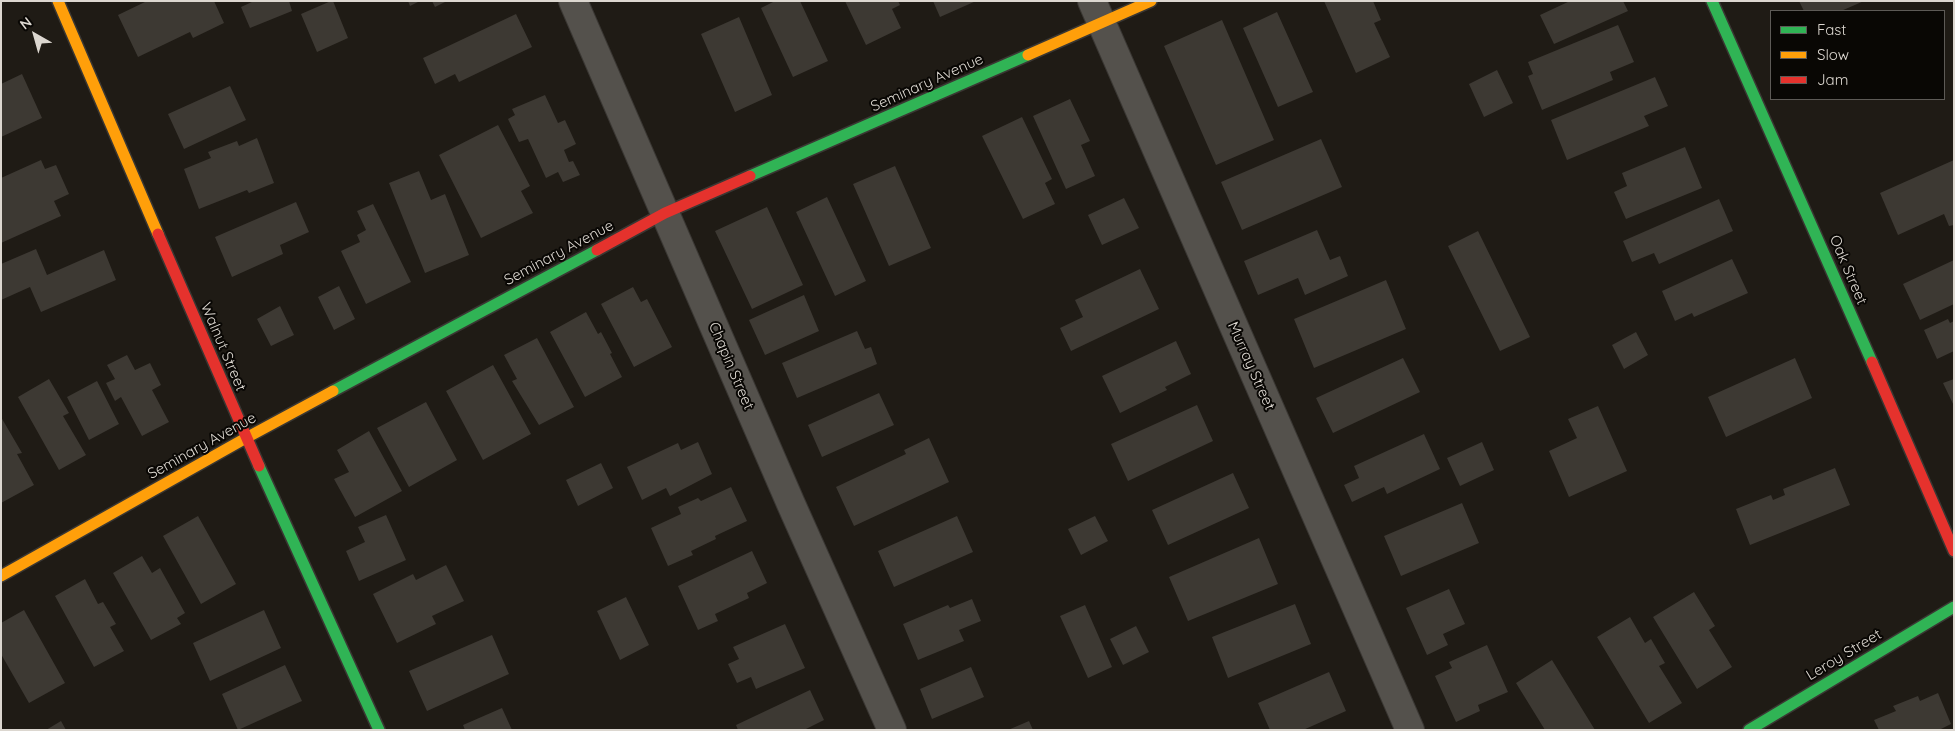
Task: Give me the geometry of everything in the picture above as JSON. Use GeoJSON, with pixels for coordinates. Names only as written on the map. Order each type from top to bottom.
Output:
{"type":"FeatureCollection","features":[{"type":"Feature","properties":{"kind":"street","name":"Walnut Street"},"geometry":{"type":"LineString","coordinates":[[58,1],[246,438],[380,730]]}},
{"type":"Feature","properties":{"kind":"street","name":"Chapin Street"},"geometry":{"type":"LineString","coordinates":[[573,1],[791,504],[892,730]]}},
{"type":"Feature","properties":{"kind":"street","name":"Seminary Avenue"},"geometry":{"type":"LineString","coordinates":[[1,576],[246,438],[665,213],[1097,12],[1152,1]]}},
{"type":"Feature","properties":{"kind":"street","name":"Oak Street"},"geometry":{"type":"LineString","coordinates":[[1712,1],[1794,181],[1954,551]]}},
{"type":"Feature","properties":{"kind":"street","name":"Murray Street"},"geometry":{"type":"LineString","coordinates":[[1097,12],[1410,730]]}},
{"type":"Feature","properties":{"kind":"street","name":"Leroy Street"},"geometry":{"type":"LineString","coordinates":[[1749,730],[1954,607]]}},
{"type":"Feature","properties":{"kind":"building"},"geometry":{"type":"Polygon","coordinates":[[[147,1],[214,1],[224,23],[193,38],[190,32],[138,57],[118,15],[147,1]]]}},
{"type":"Feature","properties":{"kind":"building"},"geometry":{"type":"Polygon","coordinates":[[[254,1],[289,1],[292,11],[250,28],[241,7],[254,1]]]}},
{"type":"Feature","properties":{"kind":"building"},"geometry":{"type":"Polygon","coordinates":[[[333,1],[348,38],[317,52],[301,14],[333,1]]]}},
{"type":"Feature","properties":{"kind":"building"},"geometry":{"type":"Polygon","coordinates":[[[408,1],[420,1],[410,6],[408,1]]]}},
{"type":"Feature","properties":{"kind":"building"},"geometry":{"type":"Polygon","coordinates":[[[432,1],[447,1],[435,7],[432,1]]]}},
{"type":"Feature","properties":{"kind":"building"},"geometry":{"type":"Polygon","coordinates":[[[775,1],[800,1],[828,61],[793,77],[761,8],[775,1]]]}},
{"type":"Feature","properties":{"kind":"building"},"geometry":{"type":"Polygon","coordinates":[[[845,1],[898,1],[900,5],[892,9],[901,28],[866,45],[845,1]]]}},
{"type":"Feature","properties":{"kind":"building"},"geometry":{"type":"Polygon","coordinates":[[[933,1],[976,1],[940,17],[933,1]]]}},
{"type":"Feature","properties":{"kind":"building"},"geometry":{"type":"Polygon","coordinates":[[[1324,1],[1373,1],[1381,20],[1374,23],[1390,57],[1356,73],[1324,1]]]}},
{"type":"Feature","properties":{"kind":"building"},"geometry":{"type":"Polygon","coordinates":[[[1570,1],[1623,1],[1628,11],[1554,44],[1540,15],[1570,1]]]}},
{"type":"Feature","properties":{"kind":"building"},"geometry":{"type":"Polygon","coordinates":[[[1799,1],[1864,1],[1843,10],[1804,10],[1799,1]]]}},
{"type":"Feature","properties":{"kind":"building"},"geometry":{"type":"Polygon","coordinates":[[[1277,12],[1313,92],[1278,107],[1243,28],[1277,12]]]}},
{"type":"Feature","properties":{"kind":"building"},"geometry":{"type":"Polygon","coordinates":[[[516,14],[532,47],[459,82],[455,74],[435,84],[423,58],[516,14]]]}},
{"type":"Feature","properties":{"kind":"building"},"geometry":{"type":"Polygon","coordinates":[[[739,17],[772,95],[735,112],[701,34],[739,17]]]}},
{"type":"Feature","properties":{"kind":"building"},"geometry":{"type":"Polygon","coordinates":[[[1222,20],[1274,140],[1216,165],[1164,46],[1222,20]]]}},
{"type":"Feature","properties":{"kind":"building"},"geometry":{"type":"Polygon","coordinates":[[[1618,25],[1634,62],[1610,72],[1613,80],[1542,110],[1528,76],[1533,74],[1528,62],[1618,25]]]}},
{"type":"Feature","properties":{"kind":"building"},"geometry":{"type":"Polygon","coordinates":[[[1497,70],[1513,103],[1484,117],[1469,84],[1497,70]]]}},
{"type":"Feature","properties":{"kind":"building"},"geometry":{"type":"Polygon","coordinates":[[[22,74],[42,118],[1,137],[1,84],[22,74]]]}},
{"type":"Feature","properties":{"kind":"building"},"geometry":{"type":"Polygon","coordinates":[[[1655,77],[1668,106],[1644,116],[1649,126],[1567,160],[1551,120],[1655,77]]]}},
{"type":"Feature","properties":{"kind":"building"},"geometry":{"type":"Polygon","coordinates":[[[230,86],[246,120],[184,149],[168,114],[230,86]]]}},
{"type":"Feature","properties":{"kind":"building"},"geometry":{"type":"Polygon","coordinates":[[[545,95],[558,123],[565,120],[576,144],[564,150],[569,162],[573,161],[580,175],[563,182],[558,172],[546,178],[528,139],[519,142],[508,119],[515,115],[512,109],[545,95]]]}},
{"type":"Feature","properties":{"kind":"building"},"geometry":{"type":"Polygon","coordinates":[[[1070,99],[1090,141],[1081,145],[1095,176],[1066,189],[1033,116],[1070,99]]]}},
{"type":"Feature","properties":{"kind":"building"},"geometry":{"type":"Polygon","coordinates":[[[1022,117],[1052,179],[1045,183],[1055,204],[1023,219],[982,136],[1022,117]]]}},
{"type":"Feature","properties":{"kind":"building"},"geometry":{"type":"Polygon","coordinates":[[[498,125],[530,186],[521,191],[533,213],[481,238],[439,155],[498,125]]]}},
{"type":"Feature","properties":{"kind":"building"},"geometry":{"type":"Polygon","coordinates":[[[257,138],[274,183],[249,193],[247,190],[199,209],[184,169],[211,158],[208,152],[237,141],[239,146],[257,138]]]}},
{"type":"Feature","properties":{"kind":"building"},"geometry":{"type":"Polygon","coordinates":[[[1321,139],[1342,187],[1242,230],[1221,182],[1321,139]]]}},
{"type":"Feature","properties":{"kind":"building"},"geometry":{"type":"Polygon","coordinates":[[[1685,147],[1702,188],[1626,219],[1614,192],[1627,186],[1622,173],[1685,147]]]}},
{"type":"Feature","properties":{"kind":"building"},"geometry":{"type":"Polygon","coordinates":[[[41,160],[45,169],[56,165],[69,194],[54,201],[61,216],[1,243],[1,178],[41,160]]]}},
{"type":"Feature","properties":{"kind":"building"},"geometry":{"type":"Polygon","coordinates":[[[1954,160],[1954,225],[1949,226],[1944,214],[1898,235],[1880,193],[1954,160]]]}},
{"type":"Feature","properties":{"kind":"building"},"geometry":{"type":"Polygon","coordinates":[[[895,166],[931,248],[889,266],[853,184],[895,166]]]}},
{"type":"Feature","properties":{"kind":"building"},"geometry":{"type":"Polygon","coordinates":[[[419,171],[431,200],[445,194],[469,255],[425,273],[389,183],[419,171]]]}},
{"type":"Feature","properties":{"kind":"building"},"geometry":{"type":"Polygon","coordinates":[[[827,197],[866,281],[835,296],[796,212],[827,197]]]}},
{"type":"Feature","properties":{"kind":"building"},"geometry":{"type":"Polygon","coordinates":[[[1124,198],[1139,228],[1102,245],[1088,215],[1124,198]]]}},
{"type":"Feature","properties":{"kind":"building"},"geometry":{"type":"Polygon","coordinates":[[[1719,199],[1733,231],[1659,264],[1654,253],[1632,262],[1623,241],[1719,199]]]}},
{"type":"Feature","properties":{"kind":"building"},"geometry":{"type":"Polygon","coordinates":[[[296,202],[309,232],[280,245],[283,254],[232,277],[215,237],[296,202]]]}},
{"type":"Feature","properties":{"kind":"building"},"geometry":{"type":"Polygon","coordinates":[[[373,204],[411,282],[366,304],[341,251],[360,242],[357,235],[366,230],[357,211],[373,204]]]}},
{"type":"Feature","properties":{"kind":"building"},"geometry":{"type":"Polygon","coordinates":[[[767,207],[803,285],[752,309],[715,231],[767,207]]]}},
{"type":"Feature","properties":{"kind":"building"},"geometry":{"type":"Polygon","coordinates":[[[1317,230],[1330,260],[1340,256],[1348,276],[1305,295],[1298,278],[1258,295],[1244,261],[1317,230]]]}},
{"type":"Feature","properties":{"kind":"building"},"geometry":{"type":"Polygon","coordinates":[[[1478,231],[1530,337],[1500,351],[1448,246],[1478,231]]]}},
{"type":"Feature","properties":{"kind":"building"},"geometry":{"type":"Polygon","coordinates":[[[36,249],[47,275],[104,250],[116,280],[41,312],[30,287],[1,300],[1,264],[36,249]]]}},
{"type":"Feature","properties":{"kind":"building"},"geometry":{"type":"Polygon","coordinates":[[[1732,259],[1748,293],[1694,317],[1692,313],[1675,321],[1662,291],[1732,259]]]}},
{"type":"Feature","properties":{"kind":"building"},"geometry":{"type":"Polygon","coordinates":[[[1954,260],[1954,304],[1920,320],[1903,284],[1954,260]]]}},
{"type":"Feature","properties":{"kind":"building"},"geometry":{"type":"Polygon","coordinates":[[[1140,269],[1159,309],[1071,351],[1060,328],[1083,317],[1075,300],[1140,269]]]}},
{"type":"Feature","properties":{"kind":"building"},"geometry":{"type":"Polygon","coordinates":[[[1386,280],[1406,329],[1314,368],[1294,319],[1386,280]]]}},
{"type":"Feature","properties":{"kind":"building"},"geometry":{"type":"Polygon","coordinates":[[[339,286],[355,319],[334,330],[318,297],[339,286]]]}},
{"type":"Feature","properties":{"kind":"building"},"geometry":{"type":"Polygon","coordinates":[[[633,287],[641,302],[647,299],[672,347],[634,367],[601,304],[633,287]]]}},
{"type":"Feature","properties":{"kind":"building"},"geometry":{"type":"Polygon","coordinates":[[[804,295],[819,331],[765,355],[749,320],[804,295]]]}},
{"type":"Feature","properties":{"kind":"building"},"geometry":{"type":"Polygon","coordinates":[[[280,306],[294,335],[271,346],[257,319],[280,306]]]}},
{"type":"Feature","properties":{"kind":"building"},"geometry":{"type":"Polygon","coordinates":[[[586,312],[598,334],[601,332],[622,377],[585,397],[550,332],[586,312]]]}},
{"type":"Feature","properties":{"kind":"building"},"geometry":{"type":"Polygon","coordinates":[[[1948,319],[1950,323],[1954,321],[1954,351],[1937,359],[1924,330],[1948,319]]]}},
{"type":"Feature","properties":{"kind":"building"},"geometry":{"type":"Polygon","coordinates":[[[857,331],[865,349],[871,347],[877,364],[797,398],[782,363],[857,331]]]}},
{"type":"Feature","properties":{"kind":"building"},"geometry":{"type":"Polygon","coordinates":[[[1636,332],[1648,355],[1624,369],[1612,345],[1636,332]]]}},
{"type":"Feature","properties":{"kind":"building"},"geometry":{"type":"Polygon","coordinates":[[[537,338],[574,407],[539,425],[512,381],[517,379],[504,355],[537,338]]]}},
{"type":"Feature","properties":{"kind":"building"},"geometry":{"type":"Polygon","coordinates":[[[1176,341],[1191,374],[1165,387],[1167,390],[1120,413],[1102,376],[1176,341]]]}},
{"type":"Feature","properties":{"kind":"building"},"geometry":{"type":"Polygon","coordinates":[[[127,355],[135,370],[150,363],[161,385],[152,390],[169,422],[142,436],[121,397],[115,401],[106,383],[115,379],[107,365],[127,355]]]}},
{"type":"Feature","properties":{"kind":"building"},"geometry":{"type":"Polygon","coordinates":[[[1403,358],[1420,392],[1333,433],[1316,398],[1403,358]]]}},
{"type":"Feature","properties":{"kind":"building"},"geometry":{"type":"Polygon","coordinates":[[[1795,358],[1812,398],[1726,437],[1708,397],[1795,358]]]}},
{"type":"Feature","properties":{"kind":"building"},"geometry":{"type":"Polygon","coordinates":[[[493,365],[531,434],[483,460],[446,391],[493,365]]]}},
{"type":"Feature","properties":{"kind":"building"},"geometry":{"type":"Polygon","coordinates":[[[49,379],[69,413],[63,416],[86,455],[59,470],[18,397],[49,379]]]}},
{"type":"Feature","properties":{"kind":"building"},"geometry":{"type":"Polygon","coordinates":[[[1954,379],[1954,406],[1943,383],[1954,379]]]}},
{"type":"Feature","properties":{"kind":"building"},"geometry":{"type":"Polygon","coordinates":[[[97,381],[119,424],[89,440],[67,397],[97,381]]]}},
{"type":"Feature","properties":{"kind":"building"},"geometry":{"type":"Polygon","coordinates":[[[879,393],[894,425],[822,457],[808,425],[879,393]]]}},
{"type":"Feature","properties":{"kind":"building"},"geometry":{"type":"Polygon","coordinates":[[[426,402],[457,460],[409,487],[377,428],[426,402]]]}},
{"type":"Feature","properties":{"kind":"building"},"geometry":{"type":"Polygon","coordinates":[[[1197,405],[1213,441],[1128,481],[1111,444],[1197,405]]]}},
{"type":"Feature","properties":{"kind":"building"},"geometry":{"type":"Polygon","coordinates":[[[1598,406],[1627,471],[1569,497],[1549,451],[1577,438],[1568,419],[1598,406]]]}},
{"type":"Feature","properties":{"kind":"building"},"geometry":{"type":"Polygon","coordinates":[[[1,417],[22,453],[17,454],[34,485],[1,503],[1,417]]]}},
{"type":"Feature","properties":{"kind":"building"},"geometry":{"type":"Polygon","coordinates":[[[369,431],[402,491],[355,517],[334,479],[349,472],[337,450],[369,431]]]}},
{"type":"Feature","properties":{"kind":"building"},"geometry":{"type":"Polygon","coordinates":[[[1424,434],[1440,469],[1387,494],[1384,487],[1352,502],[1344,485],[1359,478],[1354,466],[1424,434]]]}},
{"type":"Feature","properties":{"kind":"building"},"geometry":{"type":"Polygon","coordinates":[[[929,438],[949,482],[854,526],[836,487],[906,454],[904,450],[929,438]]]}},
{"type":"Feature","properties":{"kind":"building"},"geometry":{"type":"Polygon","coordinates":[[[698,442],[712,474],[670,496],[666,488],[642,500],[627,467],[678,443],[681,450],[698,442]]]}},
{"type":"Feature","properties":{"kind":"building"},"geometry":{"type":"Polygon","coordinates":[[[1482,442],[1494,470],[1460,486],[1447,458],[1482,442]]]}},
{"type":"Feature","properties":{"kind":"building"},"geometry":{"type":"Polygon","coordinates":[[[601,463],[613,488],[578,506],[566,480],[601,463]]]}},
{"type":"Feature","properties":{"kind":"building"},"geometry":{"type":"Polygon","coordinates":[[[1835,468],[1850,505],[1750,545],[1736,509],[1771,495],[1773,500],[1785,495],[1783,489],[1835,468]]]}},
{"type":"Feature","properties":{"kind":"building"},"geometry":{"type":"Polygon","coordinates":[[[1233,473],[1249,508],[1168,545],[1152,510],[1233,473]]]}},
{"type":"Feature","properties":{"kind":"building"},"geometry":{"type":"Polygon","coordinates":[[[731,487],[747,521],[715,536],[716,539],[691,551],[693,555],[668,566],[651,528],[681,514],[678,507],[698,498],[701,501],[731,487]]]}},
{"type":"Feature","properties":{"kind":"building"},"geometry":{"type":"Polygon","coordinates":[[[1462,503],[1479,543],[1401,576],[1384,536],[1462,503]]]}},
{"type":"Feature","properties":{"kind":"building"},"geometry":{"type":"Polygon","coordinates":[[[386,515],[406,560],[359,581],[346,551],[365,542],[358,527],[386,515]]]}},
{"type":"Feature","properties":{"kind":"building"},"geometry":{"type":"Polygon","coordinates":[[[198,516],[236,584],[201,604],[163,536],[198,516]]]}},
{"type":"Feature","properties":{"kind":"building"},"geometry":{"type":"Polygon","coordinates":[[[957,516],[973,552],[894,587],[878,551],[957,516]]]}},
{"type":"Feature","properties":{"kind":"building"},"geometry":{"type":"Polygon","coordinates":[[[1095,516],[1108,541],[1081,555],[1068,529],[1095,516]]]}},
{"type":"Feature","properties":{"kind":"building"},"geometry":{"type":"Polygon","coordinates":[[[1259,538],[1278,584],[1188,621],[1169,577],[1259,538]]]}},
{"type":"Feature","properties":{"kind":"building"},"geometry":{"type":"Polygon","coordinates":[[[752,551],[767,583],[747,593],[749,598],[715,614],[718,621],[698,630],[678,586],[752,551]]]}},
{"type":"Feature","properties":{"kind":"building"},"geometry":{"type":"Polygon","coordinates":[[[142,556],[152,573],[160,568],[185,613],[177,618],[181,624],[151,640],[113,573],[142,556]]]}},
{"type":"Feature","properties":{"kind":"building"},"geometry":{"type":"Polygon","coordinates":[[[446,565],[464,601],[432,616],[436,624],[397,643],[373,594],[413,574],[416,580],[446,565]]]}},
{"type":"Feature","properties":{"kind":"building"},"geometry":{"type":"Polygon","coordinates":[[[85,579],[98,604],[103,602],[116,624],[110,627],[124,651],[94,667],[55,596],[85,579]]]}},
{"type":"Feature","properties":{"kind":"building"},"geometry":{"type":"Polygon","coordinates":[[[1449,589],[1465,624],[1443,634],[1448,645],[1427,655],[1406,608],[1449,589]]]}},
{"type":"Feature","properties":{"kind":"building"},"geometry":{"type":"Polygon","coordinates":[[[1694,592],[1715,626],[1709,630],[1732,667],[1697,689],[1653,617],[1694,592]]]}},
{"type":"Feature","properties":{"kind":"building"},"geometry":{"type":"Polygon","coordinates":[[[626,597],[649,645],[620,660],[597,611],[626,597]]]}},
{"type":"Feature","properties":{"kind":"building"},"geometry":{"type":"Polygon","coordinates":[[[972,599],[981,621],[959,630],[964,641],[918,660],[903,624],[948,605],[950,608],[972,599]]]}},
{"type":"Feature","properties":{"kind":"building"},"geometry":{"type":"Polygon","coordinates":[[[1295,604],[1311,644],[1228,678],[1212,637],[1295,604]]]}},
{"type":"Feature","properties":{"kind":"building"},"geometry":{"type":"Polygon","coordinates":[[[1085,605],[1112,667],[1088,678],[1060,616],[1085,605]]]}},
{"type":"Feature","properties":{"kind":"building"},"geometry":{"type":"Polygon","coordinates":[[[24,610],[65,683],[29,703],[1,654],[1,623],[24,610]]]}},
{"type":"Feature","properties":{"kind":"building"},"geometry":{"type":"Polygon","coordinates":[[[264,610],[281,648],[210,681],[193,643],[264,610]]]}},
{"type":"Feature","properties":{"kind":"building"},"geometry":{"type":"Polygon","coordinates":[[[1630,617],[1645,643],[1651,639],[1665,663],[1659,666],[1682,703],[1649,723],[1597,637],[1630,617]]]}},
{"type":"Feature","properties":{"kind":"building"},"geometry":{"type":"Polygon","coordinates":[[[785,624],[805,668],[756,689],[751,677],[737,683],[728,664],[739,659],[733,647],[785,624]]]}},
{"type":"Feature","properties":{"kind":"building"},"geometry":{"type":"Polygon","coordinates":[[[1136,626],[1149,652],[1123,665],[1110,639],[1136,626]]]}},
{"type":"Feature","properties":{"kind":"building"},"geometry":{"type":"Polygon","coordinates":[[[492,635],[509,674],[427,711],[409,671],[492,635]]]}},
{"type":"Feature","properties":{"kind":"building"},"geometry":{"type":"Polygon","coordinates":[[[1487,645],[1508,692],[1478,705],[1480,711],[1456,722],[1435,676],[1452,668],[1449,662],[1487,645]]]}},
{"type":"Feature","properties":{"kind":"building"},"geometry":{"type":"Polygon","coordinates":[[[1552,660],[1595,730],[1545,730],[1516,683],[1552,660]]]}},
{"type":"Feature","properties":{"kind":"building"},"geometry":{"type":"Polygon","coordinates":[[[285,665],[302,701],[238,730],[222,694],[285,665]]]}},
{"type":"Feature","properties":{"kind":"building"},"geometry":{"type":"Polygon","coordinates":[[[971,667],[984,697],[932,719],[920,689],[971,667]]]}},
{"type":"Feature","properties":{"kind":"building"},"geometry":{"type":"Polygon","coordinates":[[[1329,672],[1346,711],[1303,730],[1270,730],[1258,703],[1329,672]]]}},
{"type":"Feature","properties":{"kind":"building"},"geometry":{"type":"Polygon","coordinates":[[[810,690],[824,720],[804,730],[738,730],[736,725],[810,690]]]}},
{"type":"Feature","properties":{"kind":"building"},"geometry":{"type":"Polygon","coordinates":[[[1938,693],[1951,724],[1939,730],[1879,730],[1874,720],[1896,711],[1893,706],[1918,696],[1920,701],[1938,693]]]}},
{"type":"Feature","properties":{"kind":"building"},"geometry":{"type":"Polygon","coordinates":[[[502,708],[512,730],[465,730],[463,725],[502,708]]]}},
{"type":"Feature","properties":{"kind":"building"},"geometry":{"type":"Polygon","coordinates":[[[61,721],[66,730],[46,730],[61,721]]]}},
{"type":"Feature","properties":{"kind":"building"},"geometry":{"type":"Polygon","coordinates":[[[1029,721],[1033,730],[1008,730],[1029,721]]]}},
{"type":"Feature","properties":{"kind":"traffic: fast"},"geometry":{"type":"LineString","coordinates":[[1712,1],[1872,362]]}},
{"type":"Feature","properties":{"kind":"traffic: fast"},"geometry":{"type":"LineString","coordinates":[[750,176],[1028,55]]}},
{"type":"Feature","properties":{"kind":"traffic: fast"},"geometry":{"type":"LineString","coordinates":[[333,391],[597,250]]}},
{"type":"Feature","properties":{"kind":"traffic: fast"},"geometry":{"type":"LineString","coordinates":[[259,466],[379,730]]}},
{"type":"Feature","properties":{"kind":"traffic: fast"},"geometry":{"type":"LineString","coordinates":[[1749,730],[1954,607]]}},
{"type":"Feature","properties":{"kind":"traffic: slow"},"geometry":{"type":"LineString","coordinates":[[58,1],[158,234]]}},
{"type":"Feature","properties":{"kind":"traffic: slow"},"geometry":{"type":"LineString","coordinates":[[1028,55],[1151,1]]}},
{"type":"Feature","properties":{"kind":"traffic: slow"},"geometry":{"type":"LineString","coordinates":[[1,576],[333,391]]}},
{"type":"Feature","properties":{"kind":"traffic: jam"},"geometry":{"type":"LineString","coordinates":[[597,250],[665,213],[750,176]]}},
{"type":"Feature","properties":{"kind":"traffic: jam"},"geometry":{"type":"LineString","coordinates":[[158,234],[259,466]]}},
{"type":"Feature","properties":{"kind":"traffic: jam"},"geometry":{"type":"LineString","coordinates":[[1872,362],[1954,551]]}}]}
